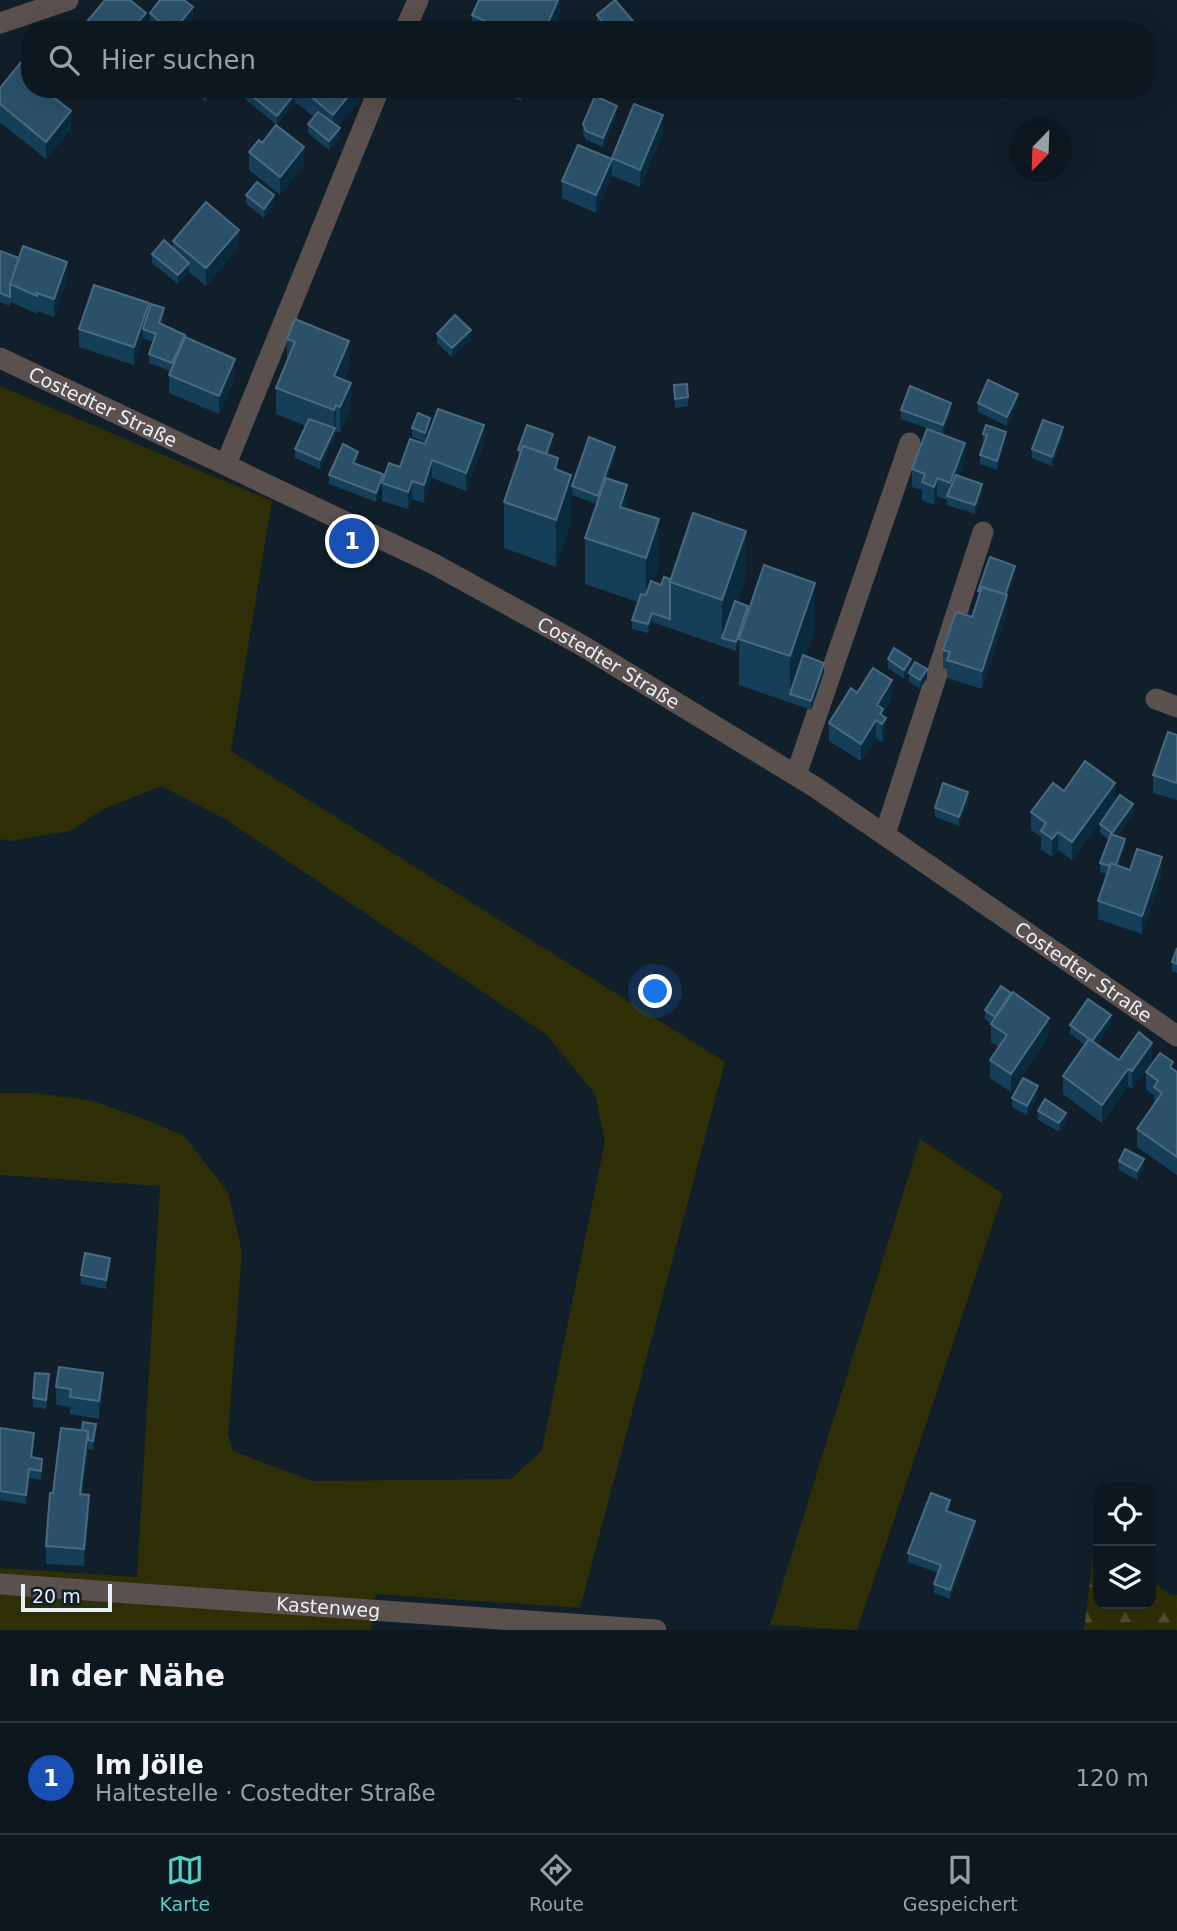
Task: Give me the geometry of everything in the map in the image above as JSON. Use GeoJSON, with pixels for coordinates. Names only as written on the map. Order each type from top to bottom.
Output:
{"type":"FeatureCollection","features":[{"type":"Feature","properties":{"kind":"street"},"geometry":{"type":"LineString","coordinates":[[0,23],[68,0]]}},
{"type":"Feature","properties":{"kind":"street"},"geometry":{"type":"LineString","coordinates":[[409,21],[418,0]]}},
{"type":"Feature","properties":{"kind":"street"},"geometry":{"type":"LineString","coordinates":[[226,464],[375,98]]}},
{"type":"Feature","properties":{"kind":"street","name":"Costedter Straße"},"geometry":{"type":"LineString","coordinates":[[0,358],[432,563],[583,646],[796,775],[1177,1036]]}},
{"type":"Feature","properties":{"kind":"street"},"geometry":{"type":"LineString","coordinates":[[796,775],[910,443]]}},
{"type":"Feature","properties":{"kind":"street"},"geometry":{"type":"LineString","coordinates":[[885,834],[983,533]]}},
{"type":"Feature","properties":{"kind":"street"},"geometry":{"type":"LineString","coordinates":[[1156,699],[1177,707]]}},
{"type":"Feature","properties":{"kind":"street","name":"Kastenweg"},"geometry":{"type":"LineString","coordinates":[[0,1584],[656,1630]]}},
{"type":"Feature","properties":{"kind":"green space"},"geometry":{"type":"Polygon","coordinates":[[[0,386],[272,501],[231,751],[725,1062],[580,1608],[376,1594],[371,1630],[0,1630],[0,1568],[137,1577],[160,1186],[0,1175],[0,1093],[35,1093],[93,1101],[184,1136],[228,1192],[242,1252],[228,1434],[233,1451],[312,1481],[511,1479],[542,1450],[605,1141],[595,1094],[547,1035],[225,819],[161,786],[102,810],[70,831],[11,841],[0,839],[0,386]]]}},
{"type":"Feature","properties":{"kind":"green space"},"geometry":{"type":"Polygon","coordinates":[[[920,1139],[1003,1194],[857,1630],[770,1625],[920,1139]]]}},
{"type":"Feature","properties":{"kind":"green space"},"geometry":{"type":"Polygon","coordinates":[[[1093,1556],[1093,1609],[1156,1609],[1156,1585],[1171,1595],[1177,1595],[1177,1630],[1084,1630],[1093,1556]]]}},
{"type":"Feature","properties":{"kind":"building"},"geometry":{"type":"Polygon","coordinates":[[[105,0],[130,0],[146,13],[139,21],[88,21],[105,0]]]}},
{"type":"Feature","properties":{"kind":"building"},"geometry":{"type":"Polygon","coordinates":[[[160,0],[184,0],[193,7],[181,21],[159,21],[150,13],[160,0]]]}},
{"type":"Feature","properties":{"kind":"building"},"geometry":{"type":"Polygon","coordinates":[[[479,0],[558,0],[549,21],[485,21],[472,15],[479,0]]]}},
{"type":"Feature","properties":{"kind":"building"},"geometry":{"type":"Polygon","coordinates":[[[615,0],[633,21],[602,21],[597,15],[615,0]]]}},
{"type":"Feature","properties":{"kind":"building"},"geometry":{"type":"Polygon","coordinates":[[[21,62],[21,98],[55,98],[71,111],[46,142],[0,104],[0,88],[21,62]]]}},
{"type":"Feature","properties":{"kind":"building"},"geometry":{"type":"Polygon","coordinates":[[[255,98],[291,98],[277,116],[255,98]]]}},
{"type":"Feature","properties":{"kind":"building"},"geometry":{"type":"Polygon","coordinates":[[[313,98],[347,98],[333,115],[313,98]]]}},
{"type":"Feature","properties":{"kind":"building"},"geometry":{"type":"Polygon","coordinates":[[[594,98],[617,106],[603,138],[586,131],[583,124],[594,98]]]}},
{"type":"Feature","properties":{"kind":"building"},"geometry":{"type":"Polygon","coordinates":[[[634,104],[663,115],[640,170],[612,158],[634,104]]]}},
{"type":"Feature","properties":{"kind":"building"},"geometry":{"type":"Polygon","coordinates":[[[318,112],[340,128],[329,141],[308,124],[318,112]]]}},
{"type":"Feature","properties":{"kind":"building"},"geometry":{"type":"Polygon","coordinates":[[[276,125],[304,147],[280,177],[249,152],[259,140],[262,143],[276,125]]]}},
{"type":"Feature","properties":{"kind":"building"},"geometry":{"type":"Polygon","coordinates":[[[578,145],[612,159],[596,195],[562,181],[578,145]]]}},
{"type":"Feature","properties":{"kind":"building"},"geometry":{"type":"Polygon","coordinates":[[[257,182],[274,195],[264,209],[246,195],[257,182]]]}},
{"type":"Feature","properties":{"kind":"building"},"geometry":{"type":"Polygon","coordinates":[[[206,202],[239,230],[206,268],[173,241],[206,202]]]}},
{"type":"Feature","properties":{"kind":"building"},"geometry":{"type":"Polygon","coordinates":[[[164,240],[189,263],[178,275],[152,254],[164,240]]]}},
{"type":"Feature","properties":{"kind":"building"},"geometry":{"type":"Polygon","coordinates":[[[23,246],[67,262],[54,299],[37,293],[37,296],[10,284],[23,246]]]}},
{"type":"Feature","properties":{"kind":"building"},"geometry":{"type":"Polygon","coordinates":[[[0,251],[19,258],[10,284],[10,297],[0,293],[0,251]]]}},
{"type":"Feature","properties":{"kind":"building"},"geometry":{"type":"Polygon","coordinates":[[[94,285],[149,303],[134,347],[79,329],[94,285]]]}},
{"type":"Feature","properties":{"kind":"building"},"geometry":{"type":"Polygon","coordinates":[[[151,304],[164,308],[159,323],[185,335],[172,363],[149,354],[156,334],[143,329],[151,304]]]}},
{"type":"Feature","properties":{"kind":"building"},"geometry":{"type":"Polygon","coordinates":[[[455,315],[471,330],[452,348],[437,334],[455,315]]]}},
{"type":"Feature","properties":{"kind":"building"},"geometry":{"type":"Polygon","coordinates":[[[295,319],[349,341],[334,376],[351,383],[340,407],[336,405],[334,410],[276,388],[295,342],[287,339],[295,319]]]}},
{"type":"Feature","properties":{"kind":"building"},"geometry":{"type":"Polygon","coordinates":[[[185,337],[235,359],[219,396],[169,375],[185,337]]]}},
{"type":"Feature","properties":{"kind":"building"},"geometry":{"type":"Polygon","coordinates":[[[988,380],[1018,394],[1007,417],[978,403],[988,380]]]}},
{"type":"Feature","properties":{"kind":"building"},"geometry":{"type":"Polygon","coordinates":[[[687,384],[688,397],[675,399],[674,385],[687,384]]]}},
{"type":"Feature","properties":{"kind":"building"},"geometry":{"type":"Polygon","coordinates":[[[910,386],[951,403],[943,425],[901,410],[910,386]]]}},
{"type":"Feature","properties":{"kind":"building"},"geometry":{"type":"Polygon","coordinates":[[[438,409],[484,425],[466,473],[432,460],[424,485],[412,481],[408,492],[382,483],[389,463],[400,467],[410,439],[425,444],[438,409]]]}},
{"type":"Feature","properties":{"kind":"building"},"geometry":{"type":"Polygon","coordinates":[[[418,413],[430,418],[425,433],[412,428],[418,413]]]}},
{"type":"Feature","properties":{"kind":"building"},"geometry":{"type":"Polygon","coordinates":[[[309,419],[335,428],[320,460],[295,449],[309,419]]]}},
{"type":"Feature","properties":{"kind":"building"},"geometry":{"type":"Polygon","coordinates":[[[1043,420],[1063,427],[1052,457],[1032,449],[1043,420]]]}},
{"type":"Feature","properties":{"kind":"building"},"geometry":{"type":"Polygon","coordinates":[[[527,425],[553,434],[546,454],[523,446],[521,451],[518,450],[527,425]]]}},
{"type":"Feature","properties":{"kind":"building"},"geometry":{"type":"Polygon","coordinates":[[[986,425],[1006,432],[997,461],[980,455],[987,435],[983,434],[986,425]]]}},
{"type":"Feature","properties":{"kind":"building"},"geometry":{"type":"Polygon","coordinates":[[[927,429],[965,443],[950,483],[937,478],[934,487],[922,482],[925,474],[912,469],[927,429]]]}},
{"type":"Feature","properties":{"kind":"building"},"geometry":{"type":"Polygon","coordinates":[[[589,437],[615,447],[598,496],[572,486],[589,437]]]}},
{"type":"Feature","properties":{"kind":"building"},"geometry":{"type":"Polygon","coordinates":[[[343,444],[358,452],[353,463],[383,474],[376,493],[329,475],[343,444]]]}},
{"type":"Feature","properties":{"kind":"building"},"geometry":{"type":"Polygon","coordinates":[[[523,446],[558,458],[555,469],[571,475],[556,520],[504,502],[523,446]]]}},
{"type":"Feature","properties":{"kind":"building"},"geometry":{"type":"Polygon","coordinates":[[[956,475],[982,484],[975,505],[947,496],[956,475]]]}},
{"type":"Feature","properties":{"kind":"building"},"geometry":{"type":"Polygon","coordinates":[[[606,478],[627,485],[620,507],[659,519],[646,558],[585,538],[606,478]]]}},
{"type":"Feature","properties":{"kind":"building"},"geometry":{"type":"Polygon","coordinates":[[[693,513],[746,531],[722,600],[670,582],[693,513]]]}},
{"type":"Feature","properties":{"kind":"building"},"geometry":{"type":"Polygon","coordinates":[[[990,557],[1015,566],[1005,595],[982,587],[978,591],[990,557]]]}},
{"type":"Feature","properties":{"kind":"building"},"geometry":{"type":"Polygon","coordinates":[[[764,565],[815,583],[790,656],[739,639],[764,565]]]}},
{"type":"Feature","properties":{"kind":"building"},"geometry":{"type":"Polygon","coordinates":[[[664,577],[670,579],[670,619],[652,613],[648,624],[632,620],[641,594],[646,595],[651,581],[661,585],[664,577]]]}},
{"type":"Feature","properties":{"kind":"building"},"geometry":{"type":"Polygon","coordinates":[[[982,587],[1007,595],[982,671],[947,660],[950,652],[943,650],[956,612],[972,617],[982,587]]]}},
{"type":"Feature","properties":{"kind":"building"},"geometry":{"type":"Polygon","coordinates":[[[735,601],[748,606],[736,642],[722,638],[735,601]]]}},
{"type":"Feature","properties":{"kind":"building"},"geometry":{"type":"Polygon","coordinates":[[[894,648],[911,659],[904,670],[888,659],[894,648]]]}},
{"type":"Feature","properties":{"kind":"building"},"geometry":{"type":"Polygon","coordinates":[[[803,655],[824,663],[811,701],[790,694],[803,655]]]}},
{"type":"Feature","properties":{"kind":"building"},"geometry":{"type":"Polygon","coordinates":[[[915,662],[927,669],[920,680],[909,673],[915,662]]]}},
{"type":"Feature","properties":{"kind":"building"},"geometry":{"type":"Polygon","coordinates":[[[873,668],[892,680],[877,705],[883,709],[880,714],[886,718],[882,724],[876,720],[861,744],[829,723],[851,688],[857,693],[873,668]]]}},
{"type":"Feature","properties":{"kind":"building"},"geometry":{"type":"Polygon","coordinates":[[[1168,732],[1177,735],[1177,783],[1153,775],[1168,732]]]}},
{"type":"Feature","properties":{"kind":"building"},"geometry":{"type":"Polygon","coordinates":[[[1085,761],[1115,783],[1072,842],[1058,832],[1052,839],[1041,831],[1046,823],[1031,812],[1053,783],[1064,791],[1085,761]]]}},
{"type":"Feature","properties":{"kind":"building"},"geometry":{"type":"Polygon","coordinates":[[[943,783],[968,792],[959,817],[935,808],[943,783]]]}},
{"type":"Feature","properties":{"kind":"building"},"geometry":{"type":"Polygon","coordinates":[[[1120,795],[1133,804],[1112,833],[1100,824],[1120,795]]]}},
{"type":"Feature","properties":{"kind":"building"},"geometry":{"type":"Polygon","coordinates":[[[1111,834],[1125,839],[1116,865],[1111,863],[1110,866],[1100,863],[1111,834]]]}},
{"type":"Feature","properties":{"kind":"building"},"geometry":{"type":"Polygon","coordinates":[[[1137,849],[1162,857],[1142,916],[1098,901],[1111,863],[1130,870],[1137,849]]]}},
{"type":"Feature","properties":{"kind":"building"},"geometry":{"type":"Polygon","coordinates":[[[1177,948],[1177,964],[1172,962],[1177,948]]]}},
{"type":"Feature","properties":{"kind":"building"},"geometry":{"type":"Polygon","coordinates":[[[1001,986],[1011,993],[995,1017],[985,1010],[1001,986]]]}},
{"type":"Feature","properties":{"kind":"building"},"geometry":{"type":"Polygon","coordinates":[[[1013,992],[1049,1018],[1011,1074],[990,1060],[1007,1035],[991,1024],[1013,992]]]}},
{"type":"Feature","properties":{"kind":"building"},"geometry":{"type":"Polygon","coordinates":[[[1088,999],[1111,1015],[1092,1041],[1070,1025],[1088,999]]]}},
{"type":"Feature","properties":{"kind":"building"},"geometry":{"type":"Polygon","coordinates":[[[1139,1032],[1152,1043],[1132,1071],[1128,1069],[1102,1105],[1063,1076],[1089,1039],[1119,1060],[1139,1032]]]}},
{"type":"Feature","properties":{"kind":"building"},"geometry":{"type":"Polygon","coordinates":[[[1160,1053],[1173,1062],[1170,1067],[1177,1072],[1177,1157],[1137,1129],[1162,1093],[1154,1087],[1158,1081],[1146,1072],[1160,1053]]]}},
{"type":"Feature","properties":{"kind":"building"},"geometry":{"type":"Polygon","coordinates":[[[1023,1078],[1038,1086],[1027,1106],[1012,1098],[1023,1078]]]}},
{"type":"Feature","properties":{"kind":"building"},"geometry":{"type":"Polygon","coordinates":[[[1045,1099],[1066,1113],[1059,1123],[1038,1111],[1045,1099]]]}},
{"type":"Feature","properties":{"kind":"building"},"geometry":{"type":"Polygon","coordinates":[[[1125,1149],[1144,1159],[1137,1171],[1119,1161],[1125,1149]]]}},
{"type":"Feature","properties":{"kind":"building"},"geometry":{"type":"Polygon","coordinates":[[[85,1253],[110,1258],[106,1280],[81,1275],[85,1253]]]}},
{"type":"Feature","properties":{"kind":"building"},"geometry":{"type":"Polygon","coordinates":[[[59,1367],[103,1373],[99,1401],[70,1397],[71,1389],[56,1387],[59,1367]]]}},
{"type":"Feature","properties":{"kind":"building"},"geometry":{"type":"Polygon","coordinates":[[[35,1373],[49,1374],[46,1400],[33,1398],[35,1373]]]}},
{"type":"Feature","properties":{"kind":"building"},"geometry":{"type":"Polygon","coordinates":[[[83,1422],[96,1424],[93,1441],[88,1440],[88,1431],[82,1431],[83,1422]]]}},
{"type":"Feature","properties":{"kind":"building"},"geometry":{"type":"Polygon","coordinates":[[[0,1428],[34,1433],[31,1457],[42,1459],[41,1471],[29,1469],[26,1495],[0,1491],[0,1428]]]}},
{"type":"Feature","properties":{"kind":"building"},"geometry":{"type":"Polygon","coordinates":[[[61,1428],[88,1431],[80,1494],[89,1495],[84,1549],[46,1546],[50,1493],[53,1493],[61,1428]]]}},
{"type":"Feature","properties":{"kind":"building"},"geometry":{"type":"Polygon","coordinates":[[[931,1493],[950,1500],[946,1511],[975,1521],[950,1590],[934,1584],[941,1565],[908,1553],[931,1493]]]}},
{"type":"Feature","properties":{"kind":"place","name":"Im Jölle"},"geometry":{"type":"Point","coordinates":[352,541]}}]}
